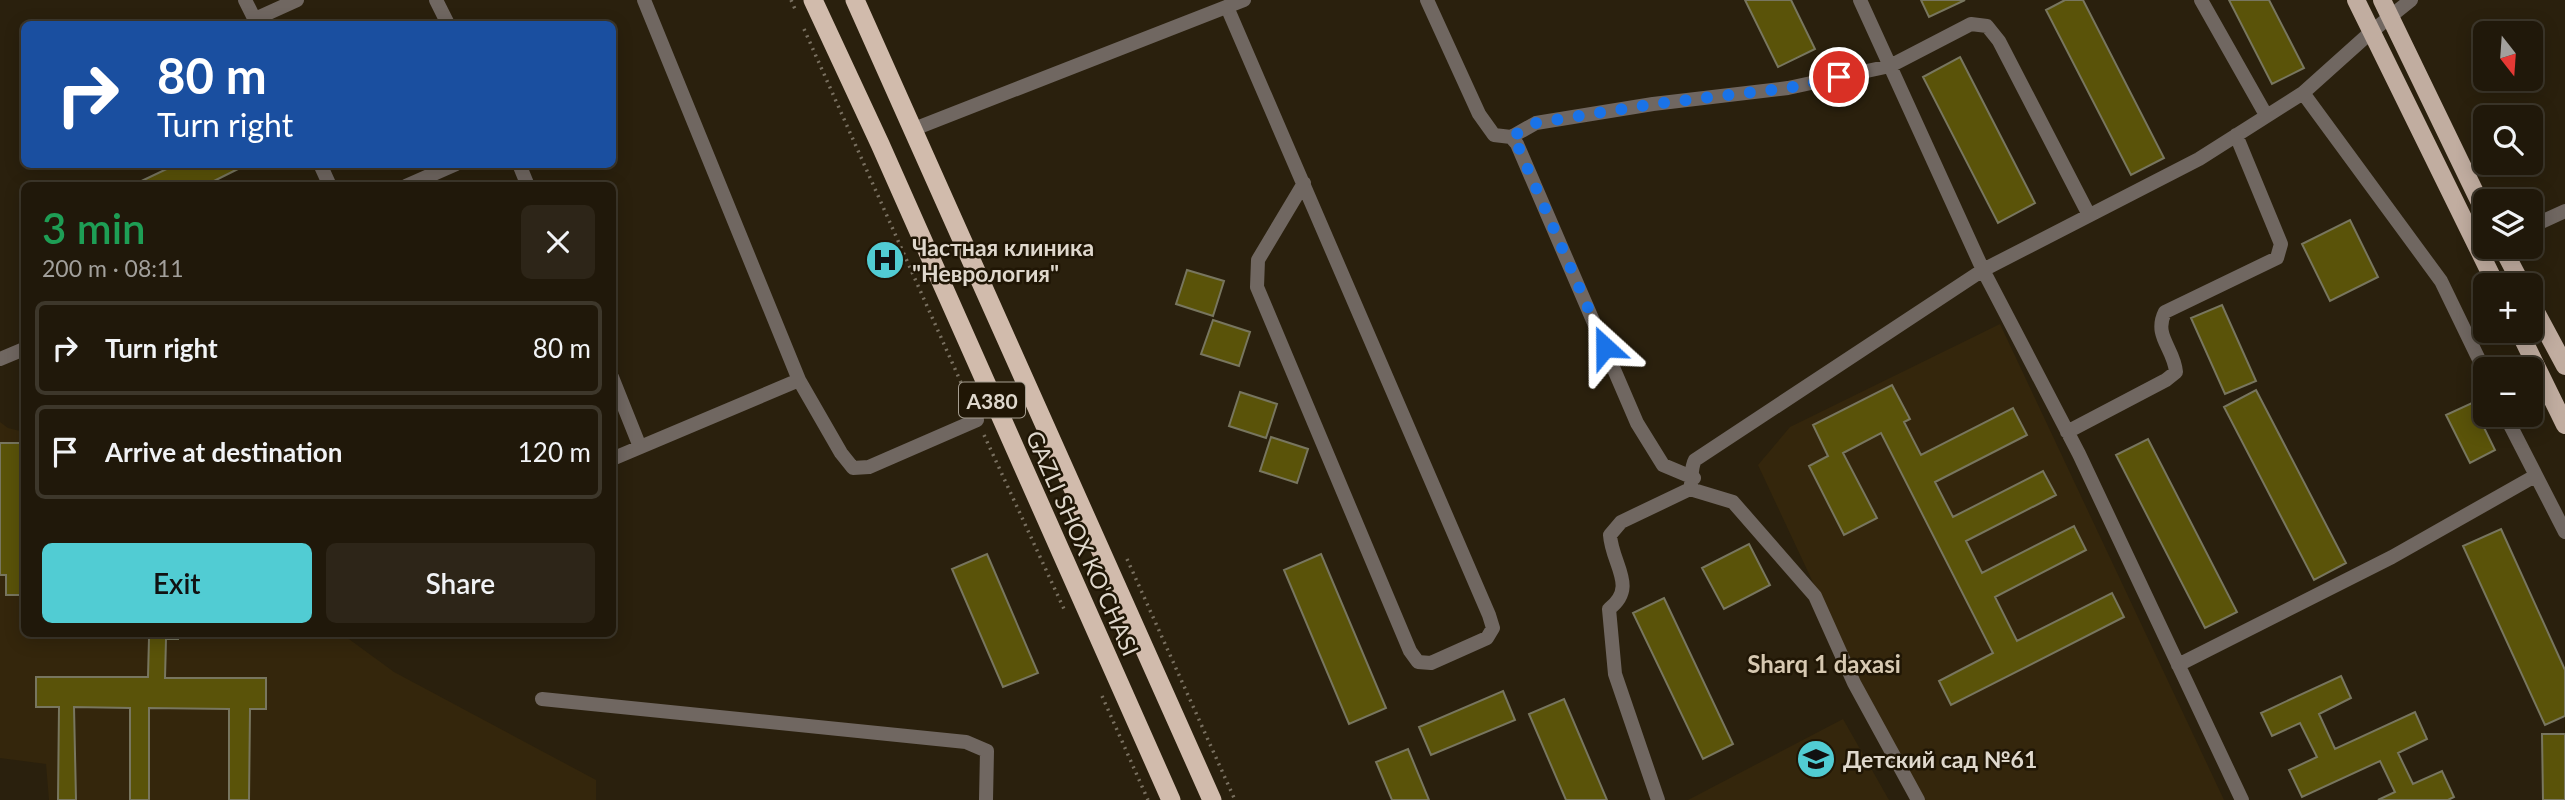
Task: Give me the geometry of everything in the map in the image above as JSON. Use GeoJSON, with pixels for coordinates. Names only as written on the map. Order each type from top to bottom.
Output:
{"type":"FeatureCollection","features":[{"type":"Feature","properties":{"kind":"highway","name":"GAZLI SHOX KO'CHASI"},"geometry":{"type":"LineString","coordinates":[[813,0],[880,144],[1171,800]]}},
{"type":"Feature","properties":{"kind":"highway","name":"GAZLI SHOX KO'CHASI"},"geometry":{"type":"LineString","coordinates":[[855,0],[1212,800]]}},
{"type":"Feature","properties":{"kind":"main road"},"geometry":{"type":"LineString","coordinates":[[2356,0],[2490,273]]}},
{"type":"Feature","properties":{"kind":"main road"},"geometry":{"type":"LineString","coordinates":[[2386,8],[2473,189]]}},
{"type":"Feature","properties":{"kind":"main road"},"geometry":{"type":"LineString","coordinates":[[2543,325],[2565,366]]}},
{"type":"Feature","properties":{"kind":"main road"},"geometry":{"type":"LineString","coordinates":[[2525,343],[2565,425]]}},
{"type":"Feature","properties":{"kind":"street"},"geometry":{"type":"LineString","coordinates":[[245,0],[256,21]]}},
{"type":"Feature","properties":{"kind":"street"},"geometry":{"type":"LineString","coordinates":[[258,21],[297,0]]}},
{"type":"Feature","properties":{"kind":"street"},"geometry":{"type":"LineString","coordinates":[[436,0],[446,21]]}},
{"type":"Feature","properties":{"kind":"street"},"geometry":{"type":"LineString","coordinates":[[644,0],[799,380],[841,453],[853,468],[869,467],[977,420]]}},
{"type":"Feature","properties":{"kind":"street"},"geometry":{"type":"LineString","coordinates":[[914,129],[1244,0]]}},
{"type":"Feature","properties":{"kind":"street"},"geometry":{"type":"LineString","coordinates":[[1427,0],[1479,114],[1494,135],[1511,137],[1536,123],[1653,104],[1788,88],[1890,66],[1971,24],[1987,26],[1998,41],[2089,215]]}},
{"type":"Feature","properties":{"kind":"street"},"geometry":{"type":"LineString","coordinates":[[1860,0],[1983,270],[2067,432],[2242,800]]}},
{"type":"Feature","properties":{"kind":"street"},"geometry":{"type":"LineString","coordinates":[[2201,0],[2266,115]]}},
{"type":"Feature","properties":{"kind":"street"},"geometry":{"type":"LineString","coordinates":[[1692,483],[1695,460],[1983,270],[2199,159],[2303,93],[2371,32],[2386,8],[2410,0]]}},
{"type":"Feature","properties":{"kind":"street"},"geometry":{"type":"LineString","coordinates":[[1227,7],[1304,183],[1493,628],[1488,638],[1431,663],[1418,662],[1410,651],[1257,287],[1258,260],[1304,183]]}},
{"type":"Feature","properties":{"kind":"street"},"geometry":{"type":"LineString","coordinates":[[2303,93],[2441,281],[2478,357]]}},
{"type":"Feature","properties":{"kind":"street"},"geometry":{"type":"LineString","coordinates":[[2067,432],[2166,380],[2176,372],[2175,360],[2161,333],[2160,323],[2165,312],[2277,258],[2281,244],[2236,135]]}},
{"type":"Feature","properties":{"kind":"street"},"geometry":{"type":"LineString","coordinates":[[1511,137],[1517,144],[1637,423],[1662,465],[1692,483],[1734,502],[1815,596],[1854,683],[1918,800]]}},
{"type":"Feature","properties":{"kind":"street"},"geometry":{"type":"LineString","coordinates":[[415,182],[447,168]]}},
{"type":"Feature","properties":{"kind":"street"},"geometry":{"type":"LineString","coordinates":[[2543,221],[2565,211]]}},
{"type":"Feature","properties":{"kind":"street"},"geometry":{"type":"LineString","coordinates":[[0,359],[21,350]]}},
{"type":"Feature","properties":{"kind":"street"},"geometry":{"type":"LineString","coordinates":[[616,457],[799,380]]}},
{"type":"Feature","properties":{"kind":"street"},"geometry":{"type":"LineString","coordinates":[[616,387],[640,447]]}},
{"type":"Feature","properties":{"kind":"street"},"geometry":{"type":"LineString","coordinates":[[2511,427],[2565,532]]}},
{"type":"Feature","properties":{"kind":"street"},"geometry":{"type":"LineString","coordinates":[[2178,665],[2392,557],[2535,476]]}},
{"type":"Feature","properties":{"kind":"street"},"geometry":{"type":"LineString","coordinates":[[1658,800],[1615,674],[1609,609],[1619,601],[1624,585],[1611,550],[1609,535],[1621,522],[1692,483]]}},
{"type":"Feature","properties":{"kind":"street"},"geometry":{"type":"LineString","coordinates":[[542,699],[966,742],[987,751],[986,800]]}},
{"type":"Feature","properties":{"kind":"path"},"geometry":{"type":"LineString","coordinates":[[791,0],[796,13]]}},
{"type":"Feature","properties":{"kind":"path"},"geometry":{"type":"LineString","coordinates":[[802,25],[1066,614]]}},
{"type":"Feature","properties":{"kind":"path"},"geometry":{"type":"LineString","coordinates":[[1099,688],[1148,800]]}},
{"type":"Feature","properties":{"kind":"shaded area"},"geometry":{"type":"Polygon","coordinates":[[[2000,324],[2224,800],[1915,800],[1758,465],[1790,427],[2000,324]]]}},
{"type":"Feature","properties":{"kind":"shaded area"},"geometry":{"type":"Polygon","coordinates":[[[0,422],[8,428],[21,431],[21,637],[346,637],[394,672],[596,780],[596,800],[49,800],[46,764],[0,758],[0,422]]]}},
{"type":"Feature","properties":{"kind":"shaded area","name":"Детский сад №61"},"geometry":{"type":"Polygon","coordinates":[[[1843,719],[1889,800],[1688,800],[1843,719]]]}},
{"type":"Feature","properties":{"kind":"building"},"geometry":{"type":"Polygon","coordinates":[[[1745,0],[1791,0],[1815,49],[1778,67],[1745,0]]]}},
{"type":"Feature","properties":{"kind":"building"},"geometry":{"type":"Polygon","coordinates":[[[1921,0],[1965,0],[1929,17],[1921,0]]]}},
{"type":"Feature","properties":{"kind":"building"},"geometry":{"type":"Polygon","coordinates":[[[2065,0],[2083,0],[2164,158],[2131,175],[2046,10],[2065,0]]]}},
{"type":"Feature","properties":{"kind":"building"},"geometry":{"type":"Polygon","coordinates":[[[2229,0],[2269,0],[2304,68],[2272,84],[2229,0]]]}},
{"type":"Feature","properties":{"kind":"building"},"geometry":{"type":"Polygon","coordinates":[[[1960,57],[2035,203],[1998,223],[1923,77],[1960,57]]]}},
{"type":"Feature","properties":{"kind":"building"},"geometry":{"type":"Polygon","coordinates":[[[169,168],[240,168],[212,182],[139,182],[169,168]]]}},
{"type":"Feature","properties":{"kind":"building"},"geometry":{"type":"Polygon","coordinates":[[[2350,220],[2378,277],[2330,301],[2302,244],[2350,220]]]}},
{"type":"Feature","properties":{"kind":"building"},"geometry":{"type":"Polygon","coordinates":[[[1187,270],[1224,281],[1213,316],[1176,304],[1187,270]]]}},
{"type":"Feature","properties":{"kind":"building"},"geometry":{"type":"Polygon","coordinates":[[[2222,305],[2256,381],[2225,394],[2191,318],[2222,305]]]}},
{"type":"Feature","properties":{"kind":"building"},"geometry":{"type":"Polygon","coordinates":[[[1213,320],[1250,332],[1239,366],[1201,354],[1213,320]]]}},
{"type":"Feature","properties":{"kind":"building"},"geometry":{"type":"Polygon","coordinates":[[[1892,385],[1910,419],[1904,422],[1921,455],[2013,408],[2027,435],[1935,482],[1953,517],[2043,471],[2056,495],[1966,541],[1982,573],[2074,526],[2086,550],[1995,597],[2017,641],[2112,593],[2124,617],[1951,705],[1939,681],[1993,653],[1881,433],[1843,453],[1877,518],[1844,535],[1809,466],[1828,456],[1813,425],[1892,385]]]}},
{"type":"Feature","properties":{"kind":"building"},"geometry":{"type":"Polygon","coordinates":[[[2256,390],[2346,563],[2314,580],[2224,407],[2256,390]]]}},
{"type":"Feature","properties":{"kind":"building"},"geometry":{"type":"Polygon","coordinates":[[[1240,392],[1277,404],[1266,438],[1229,426],[1240,392]]]}},
{"type":"Feature","properties":{"kind":"building"},"geometry":{"type":"Polygon","coordinates":[[[2472,403],[2473,427],[2484,427],[2495,450],[2470,463],[2446,415],[2472,403]]]}},
{"type":"Feature","properties":{"kind":"building"},"geometry":{"type":"Polygon","coordinates":[[[1271,437],[1308,449],[1297,483],[1260,471],[1271,437]]]}},
{"type":"Feature","properties":{"kind":"building"},"geometry":{"type":"Polygon","coordinates":[[[2148,439],[2237,612],[2205,628],[2116,455],[2148,439]]]}},
{"type":"Feature","properties":{"kind":"building"},"geometry":{"type":"Polygon","coordinates":[[[0,443],[21,443],[21,595],[6,595],[6,575],[0,575],[0,443]]]}},
{"type":"Feature","properties":{"kind":"building"},"geometry":{"type":"Polygon","coordinates":[[[2501,529],[2565,670],[2565,716],[2545,725],[2463,546],[2501,529]]]}},
{"type":"Feature","properties":{"kind":"building"},"geometry":{"type":"Polygon","coordinates":[[[1749,544],[1770,585],[1724,609],[1702,568],[1749,544]]]}},
{"type":"Feature","properties":{"kind":"building"},"geometry":{"type":"Polygon","coordinates":[[[987,554],[1038,673],[1003,687],[952,569],[987,554]]]}},
{"type":"Feature","properties":{"kind":"building"},"geometry":{"type":"Polygon","coordinates":[[[1321,554],[1386,708],[1349,724],[1284,570],[1321,554]]]}},
{"type":"Feature","properties":{"kind":"building"},"geometry":{"type":"Polygon","coordinates":[[[1664,598],[1733,744],[1703,759],[1633,613],[1664,598]]]}},
{"type":"Feature","properties":{"kind":"building"},"geometry":{"type":"Polygon","coordinates":[[[178,637],[166,639],[165,678],[266,678],[266,709],[250,709],[249,800],[229,800],[229,709],[149,708],[149,800],[130,800],[130,708],[74,707],[76,800],[58,800],[59,707],[36,707],[36,677],[148,677],[149,638],[42,638],[178,637]]]}},
{"type":"Feature","properties":{"kind":"building"},"geometry":{"type":"Polygon","coordinates":[[[2341,676],[2351,698],[2319,714],[2335,749],[2415,712],[2427,739],[2398,753],[2413,784],[2442,771],[2454,797],[2448,800],[2378,800],[2395,792],[2380,761],[2302,797],[2289,770],[2317,757],[2300,723],[2272,736],[2261,713],[2341,676]]]}},
{"type":"Feature","properties":{"kind":"building"},"geometry":{"type":"Polygon","coordinates":[[[1503,691],[1515,720],[1431,755],[1419,727],[1503,691]]]}},
{"type":"Feature","properties":{"kind":"building"},"geometry":{"type":"Polygon","coordinates":[[[1564,699],[1607,800],[1566,800],[1529,714],[1564,699]]]}},
{"type":"Feature","properties":{"kind":"building"},"geometry":{"type":"Polygon","coordinates":[[[2542,734],[2565,734],[2565,800],[2543,800],[2542,734]]]}},
{"type":"Feature","properties":{"kind":"building"},"geometry":{"type":"Polygon","coordinates":[[[1408,749],[1429,800],[1392,800],[1376,762],[1408,749]]]}},
{"type":"Feature","properties":{"kind":"place","name":"Частная клиника \"Неврология\""},"geometry":{"type":"Point","coordinates":[885,260]}},
{"type":"Feature","properties":{"kind":"place","name":"Детский сад №61"},"geometry":{"type":"Point","coordinates":[1816,759]}},
{"type":"Feature","properties":{"kind":"district","name":"Sharq 1 daxasi"},"geometry":{"type":"Point","coordinates":[1824,663]}},
{"type":"Feature","properties":{"kind":"route"},"geometry":{"type":"LineString","coordinates":[[1605,347],[1517,144],[1511,137],[1536,123],[1653,104],[1788,88],[1839,77]]}}]}
